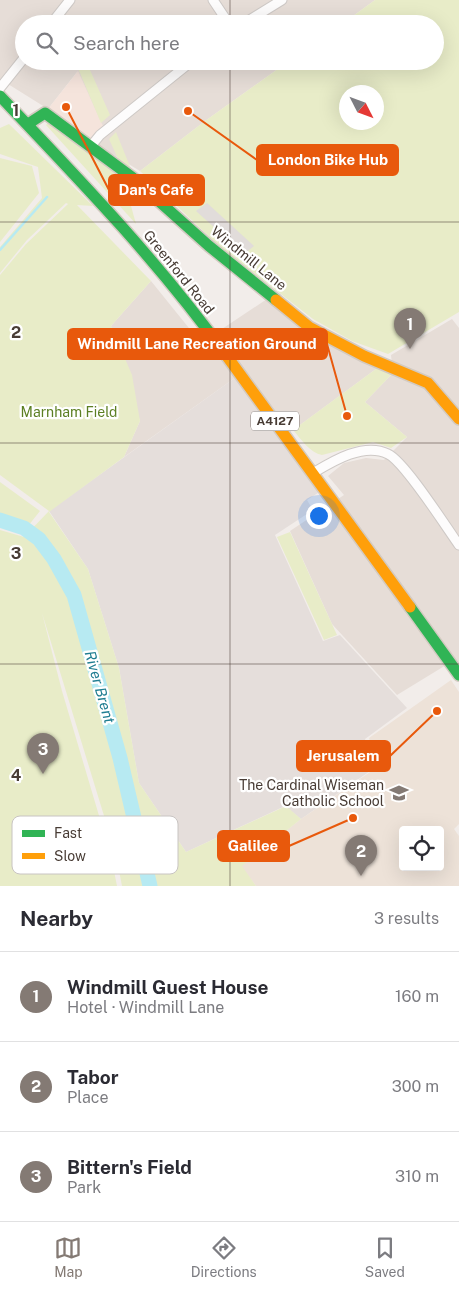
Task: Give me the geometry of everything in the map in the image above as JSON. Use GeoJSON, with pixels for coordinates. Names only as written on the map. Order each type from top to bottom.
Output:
{"type":"FeatureCollection","features":[{"type":"Feature","properties":{"kind":"main road","name":"Greenford Road"},"geometry":{"type":"LineString","coordinates":[[0,96],[111,212],[203,324],[459,675]]}},
{"type":"Feature","properties":{"kind":"main road","name":"Windmill Lane"},"geometry":{"type":"LineString","coordinates":[[28,124],[45,113],[133,178],[208,246],[309,327],[364,356],[428,383],[459,420]]}},
{"type":"Feature","properties":{"kind":"street"},"geometry":{"type":"LineString","coordinates":[[58,15],[70,0]]}},
{"type":"Feature","properties":{"kind":"street"},"geometry":{"type":"LineString","coordinates":[[213,0],[223,15]]}},
{"type":"Feature","properties":{"kind":"street"},"geometry":{"type":"LineString","coordinates":[[258,15],[282,0]]}},
{"type":"Feature","properties":{"kind":"street"},"geometry":{"type":"LineString","coordinates":[[0,88],[15,69]]}},
{"type":"Feature","properties":{"kind":"street"},"geometry":{"type":"LineString","coordinates":[[91,146],[100,135],[181,70]]}},
{"type":"Feature","properties":{"kind":"street"},"geometry":{"type":"LineString","coordinates":[[313,473],[341,457],[368,450],[389,454],[397,460],[410,476],[459,545]]}},
{"type":"Feature","properties":{"kind":"shaded area"},"geometry":{"type":"Polygon","coordinates":[[[0,0],[375,0],[354,15],[15,15],[15,70],[276,70],[205,121],[140,171],[91,141],[77,72],[48,109],[0,79],[0,0]]]}},
{"type":"Feature","properties":{"kind":"shaded area"},"geometry":{"type":"Polygon","coordinates":[[[78,71],[103,126],[91,141],[48,109],[78,71]]]}},
{"type":"Feature","properties":{"kind":"shaded area"},"geometry":{"type":"Polygon","coordinates":[[[207,203],[254,246],[244,254],[196,211],[207,203]]]}},
{"type":"Feature","properties":{"kind":"shaded area"},"geometry":{"type":"Polygon","coordinates":[[[151,281],[201,343],[270,297],[380,366],[285,436],[239,375],[124,457],[140,421],[111,326],[151,281]]]}},
{"type":"Feature","properties":{"kind":"shaded area"},"geometry":{"type":"Polygon","coordinates":[[[452,319],[459,328],[459,672],[451,662],[397,695],[332,624],[290,531],[344,495],[328,476],[344,463],[366,458],[384,460],[407,437],[365,402],[393,373],[391,355],[452,319]]]}},
{"type":"Feature","properties":{"kind":"shaded area"},"geometry":{"type":"Polygon","coordinates":[[[239,375],[324,489],[307,500],[313,510],[275,535],[323,641],[340,635],[407,708],[365,739],[373,769],[301,819],[285,806],[186,852],[178,840],[178,816],[161,816],[139,783],[119,668],[88,569],[49,511],[239,375]]]}},
{"type":"Feature","properties":{"kind":"shaded area","name":"The Cardinal Wiseman Catholic School"},"geometry":{"type":"Polygon","coordinates":[[[451,680],[459,692],[459,824],[454,829],[459,836],[459,886],[256,886],[241,866],[301,819],[376,768],[369,738],[451,680]]]}},
{"type":"Feature","properties":{"kind":"green space"},"geometry":{"type":"Polygon","coordinates":[[[375,0],[459,0],[459,312],[388,354],[352,341],[313,319],[220,247],[140,171],[205,121],[276,70],[444,70],[444,15],[354,15],[375,0]]]}},
{"type":"Feature","properties":{"kind":"green space"},"geometry":{"type":"Polygon","coordinates":[[[79,70],[90,70],[110,115],[101,123],[79,70]]]}},
{"type":"Feature","properties":{"kind":"green space"},"geometry":{"type":"Polygon","coordinates":[[[48,123],[123,177],[136,224],[46,125],[48,123]]]}},
{"type":"Feature","properties":{"kind":"green space","name":"Marnham Field"},"geometry":{"type":"Polygon","coordinates":[[[9,124],[93,206],[77,205],[151,281],[111,326],[132,375],[140,421],[124,457],[49,512],[88,569],[119,668],[139,783],[161,816],[104,816],[42,613],[62,691],[99,816],[12,816],[12,874],[115,874],[117,886],[0,886],[0,530],[24,537],[49,511],[0,475],[0,275],[26,244],[68,204],[66,203],[27,240],[0,273],[0,247],[42,198],[38,167],[0,154],[0,128],[9,124]]]}},
{"type":"Feature","properties":{"kind":"green space"},"geometry":{"type":"Polygon","coordinates":[[[116,132],[131,169],[119,161],[109,139],[116,132]]]}},
{"type":"Feature","properties":{"kind":"green space"},"geometry":{"type":"Polygon","coordinates":[[[0,158],[32,166],[39,193],[0,242],[0,158]]]}},
{"type":"Feature","properties":{"kind":"green space"},"geometry":{"type":"Polygon","coordinates":[[[380,366],[393,373],[365,402],[407,437],[391,448],[373,442],[322,455],[310,449],[293,430],[380,366]]]}},
{"type":"Feature","properties":{"kind":"green space"},"geometry":{"type":"Polygon","coordinates":[[[0,482],[40,511],[28,526],[0,517],[0,482]]]}},
{"type":"Feature","properties":{"kind":"green space"},"geometry":{"type":"Polygon","coordinates":[[[290,532],[337,635],[324,640],[277,537],[290,532]]]}},
{"type":"Feature","properties":{"kind":"green space"},"geometry":{"type":"Polygon","coordinates":[[[286,806],[301,819],[242,866],[256,886],[122,886],[120,874],[178,874],[178,840],[186,852],[286,806]]]}},
{"type":"Feature","properties":{"kind":"waterway"},"geometry":{"type":"LineString","coordinates":[[0,250],[47,197]]}},
{"type":"Feature","properties":{"kind":"waterway","name":"River Brent"},"geometry":{"type":"LineString","coordinates":[[0,520],[24,528],[39,539],[54,559],[74,595],[120,758],[134,816]]}},
{"type":"Feature","properties":{"kind":"waterway","name":"River Brent"},"geometry":{"type":"LineString","coordinates":[[147,874],[150,886]]}},
{"type":"Feature","properties":{"kind":"traffic: fast"},"geometry":{"type":"LineString","coordinates":[[0,96],[89,190],[146,254],[226,355]]}},
{"type":"Feature","properties":{"kind":"traffic: fast"},"geometry":{"type":"LineString","coordinates":[[28,124],[45,113],[133,178],[209,246],[276,300]]}},
{"type":"Feature","properties":{"kind":"traffic: fast"},"geometry":{"type":"LineString","coordinates":[[410,607],[459,675]]}},
{"type":"Feature","properties":{"kind":"traffic: slow"},"geometry":{"type":"LineString","coordinates":[[276,300],[309,327],[364,356],[428,383],[459,419]]}},
{"type":"Feature","properties":{"kind":"traffic: slow"},"geometry":{"type":"LineString","coordinates":[[226,355],[410,607]]}},
{"type":"Feature","properties":{"kind":"place","name":"Dan's Cafe"},"geometry":{"type":"Point","coordinates":[66,107]}},
{"type":"Feature","properties":{"kind":"place","name":"London Bike Hub"},"geometry":{"type":"Point","coordinates":[188,111]}},
{"type":"Feature","properties":{"kind":"place","name":"Windmill Guest House"},"geometry":{"type":"Point","coordinates":[410,349]}},
{"type":"Feature","properties":{"kind":"place","name":"Windmill Lane Recreation Ground"},"geometry":{"type":"Point","coordinates":[347,416]}},
{"type":"Feature","properties":{"kind":"place","name":"Jerusalem"},"geometry":{"type":"Point","coordinates":[437,711]}},
{"type":"Feature","properties":{"kind":"place","name":"Bittern's Field"},"geometry":{"type":"Point","coordinates":[43,774]}},
{"type":"Feature","properties":{"kind":"place","name":"The Cardinal Wiseman Catholic School"},"geometry":{"type":"Point","coordinates":[399,793]}},
{"type":"Feature","properties":{"kind":"place","name":"Galilee"},"geometry":{"type":"Point","coordinates":[353,818]}},
{"type":"Feature","properties":{"kind":"place","name":"Tabor"},"geometry":{"type":"Point","coordinates":[361,876]}}]}
